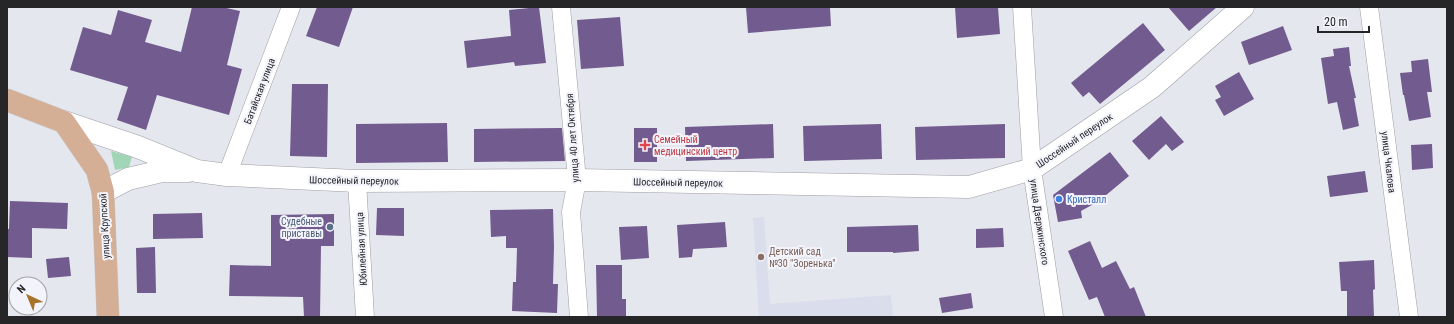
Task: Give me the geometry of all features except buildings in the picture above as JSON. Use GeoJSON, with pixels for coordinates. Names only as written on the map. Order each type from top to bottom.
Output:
{"type":"FeatureCollection","features":[{"type":"Feature","properties":{"kind":"main road","name":"Шоссейный переулок"},"geometry":{"type":"LineString","coordinates":[[64,122],[138,147],[197,172],[227,175],[358,181],[577,180],[969,187],[1032,169],[1152,87],[1243,7]]}},
{"type":"Feature","properties":{"kind":"main road"},"geometry":{"type":"LineString","coordinates":[[13,102],[64,122]]}},
{"type":"Feature","properties":{"kind":"main road","name":"улица Крупской"},"geometry":{"type":"LineString","coordinates":[[64,122],[97,170],[103,192],[108,317]]}},
{"type":"Feature","properties":{"kind":"main road"},"geometry":{"type":"LineString","coordinates":[[103,192],[128,179],[162,171],[197,172]]}},
{"type":"Feature","properties":{"kind":"street","name":"Батайская улица"},"geometry":{"type":"LineString","coordinates":[[227,175],[291,7]]}},
{"type":"Feature","properties":{"kind":"street","name":"улица 40 лет Октября"},"geometry":{"type":"LineString","coordinates":[[561,7],[577,180],[571,212],[579,317]]}},
{"type":"Feature","properties":{"kind":"street","name":"улица Дзержинского"},"geometry":{"type":"LineString","coordinates":[[1022,7],[1032,169],[1054,317]]}},
{"type":"Feature","properties":{"kind":"street","name":"улица Чкалова"},"geometry":{"type":"LineString","coordinates":[[1369,7],[1409,317]]}},
{"type":"Feature","properties":{"kind":"street","name":"Юбилейная улица"},"geometry":{"type":"LineString","coordinates":[[358,181],[365,317]]}},
{"type":"Feature","properties":{"kind":"shaded area","name":"Детский сад №30 \"Зоренька\""},"geometry":{"type":"Polygon","coordinates":[[[764,217],[770,304],[891,295],[893,317],[759,317],[753,218],[764,217]]]}},
{"type":"Feature","properties":{"kind":"green space"},"geometry":{"type":"Polygon","coordinates":[[[111,151],[132,157],[129,167],[115,170],[111,151]]]}},
{"type":"Feature","properties":{"kind":"place","name":"Семейный медицинский центр"},"geometry":{"type":"Point","coordinates":[645,145]}},
{"type":"Feature","properties":{"kind":"place","name":"Кристалл"},"geometry":{"type":"Point","coordinates":[1059,199]}},
{"type":"Feature","properties":{"kind":"place","name":"Судебные приставы"},"geometry":{"type":"Point","coordinates":[330,227]}},
{"type":"Feature","properties":{"kind":"place","name":"Детский сад №30 \"Зоренька\""},"geometry":{"type":"Point","coordinates":[761,257]}}]}
